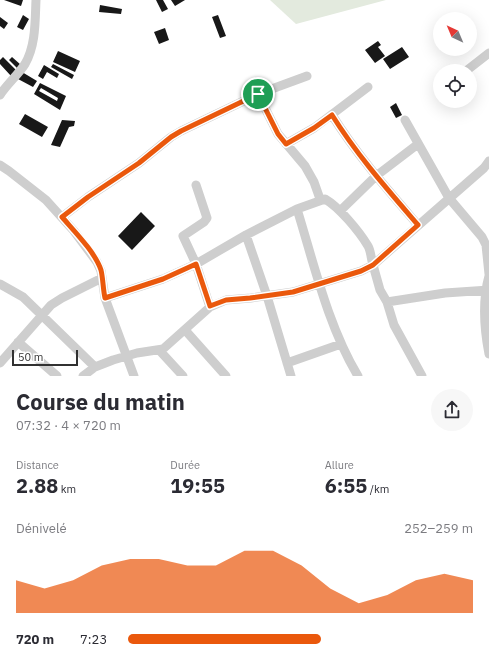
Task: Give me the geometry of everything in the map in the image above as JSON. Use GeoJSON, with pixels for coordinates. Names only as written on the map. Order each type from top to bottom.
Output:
{"type":"FeatureCollection","features":[{"type":"Feature","properties":{"kind":"street"},"geometry":{"type":"LineString","coordinates":[[0,95],[20,70],[30,54],[33,42],[36,0]]}},
{"type":"Feature","properties":{"kind":"street"},"geometry":{"type":"LineString","coordinates":[[475,64],[489,53]]}},
{"type":"Feature","properties":{"kind":"street"},"geometry":{"type":"LineString","coordinates":[[62,217],[88,197],[139,163],[171,137],[181,131],[258,94],[307,76]]}},
{"type":"Feature","properties":{"kind":"street"},"geometry":{"type":"LineString","coordinates":[[286,144],[314,128],[368,87]]}},
{"type":"Feature","properties":{"kind":"street"},"geometry":{"type":"LineString","coordinates":[[258,94],[278,134],[305,166],[314,182],[320,200]]}},
{"type":"Feature","properties":{"kind":"street"},"geometry":{"type":"LineString","coordinates":[[332,115],[349,142],[418,225]]}},
{"type":"Feature","properties":{"kind":"street"},"geometry":{"type":"LineString","coordinates":[[405,120],[418,144],[428,158],[449,198],[482,237],[486,245],[489,275],[485,335],[489,354]]}},
{"type":"Feature","properties":{"kind":"street"},"geometry":{"type":"LineString","coordinates":[[340,211],[376,176],[418,144]]}},
{"type":"Feature","properties":{"kind":"street"},"geometry":{"type":"LineString","coordinates":[[83,376],[95,366],[126,356],[160,351],[210,306],[226,300],[293,292],[361,271],[373,265],[484,168],[489,161]]}},
{"type":"Feature","properties":{"kind":"street"},"geometry":{"type":"LineString","coordinates":[[0,166],[9,171],[46,200],[74,231],[97,262],[101,271],[105,298],[134,376]]}},
{"type":"Feature","properties":{"kind":"street"},"geometry":{"type":"LineString","coordinates":[[196,185],[207,218],[204,222],[183,236],[196,264],[210,306]]}},
{"type":"Feature","properties":{"kind":"street"},"geometry":{"type":"LineString","coordinates":[[105,298],[163,279],[196,264],[246,235],[297,209],[325,199],[332,203],[340,211],[369,247],[380,290],[387,302],[394,325],[422,376]]}},
{"type":"Feature","properties":{"kind":"street"},"geometry":{"type":"LineString","coordinates":[[297,209],[320,283],[342,344],[358,376]]}},
{"type":"Feature","properties":{"kind":"street"},"geometry":{"type":"LineString","coordinates":[[246,235],[267,296],[291,376]]}},
{"type":"Feature","properties":{"kind":"street"},"geometry":{"type":"LineString","coordinates":[[0,363],[51,305],[102,278]]}},
{"type":"Feature","properties":{"kind":"street"},"geometry":{"type":"LineString","coordinates":[[0,284],[23,297],[95,366]]}},
{"type":"Feature","properties":{"kind":"street"},"geometry":{"type":"LineString","coordinates":[[387,302],[445,293],[487,290]]}},
{"type":"Feature","properties":{"kind":"street"},"geometry":{"type":"LineString","coordinates":[[185,330],[226,376]]}},
{"type":"Feature","properties":{"kind":"street"},"geometry":{"type":"LineString","coordinates":[[18,342],[56,376]]}},
{"type":"Feature","properties":{"kind":"street"},"geometry":{"type":"LineString","coordinates":[[287,363],[342,344]]}},
{"type":"Feature","properties":{"kind":"street"},"geometry":{"type":"LineString","coordinates":[[160,351],[183,376]]}},
{"type":"Feature","properties":{"kind":"shaded area"},"geometry":{"type":"Polygon","coordinates":[[[270,0],[386,0],[296,24],[270,0]]]}},
{"type":"Feature","properties":{"kind":"building"},"geometry":{"type":"Polygon","coordinates":[[[4,0],[23,0],[21,6],[4,0]]]}},
{"type":"Feature","properties":{"kind":"building"},"geometry":{"type":"Polygon","coordinates":[[[156,0],[163,0],[168,9],[162,12],[156,0]]]}},
{"type":"Feature","properties":{"kind":"building"},"geometry":{"type":"Polygon","coordinates":[[[171,0],[185,0],[175,6],[171,0]]]}},
{"type":"Feature","properties":{"kind":"building"},"geometry":{"type":"Polygon","coordinates":[[[100,5],[122,9],[121,14],[99,12],[100,5]]]}},
{"type":"Feature","properties":{"kind":"building"},"geometry":{"type":"Polygon","coordinates":[[[23,15],[29,19],[23,30],[17,27],[23,15]]]}},
{"type":"Feature","properties":{"kind":"building"},"geometry":{"type":"Polygon","coordinates":[[[218,15],[226,36],[220,38],[212,17],[218,15]]]}},
{"type":"Feature","properties":{"kind":"building"},"geometry":{"type":"Polygon","coordinates":[[[0,17],[8,23],[4,29],[0,26],[0,17]]]}},
{"type":"Feature","properties":{"kind":"building"},"geometry":{"type":"Polygon","coordinates":[[[165,28],[169,40],[159,44],[154,32],[165,28]]]}},
{"type":"Feature","properties":{"kind":"building"},"geometry":{"type":"Polygon","coordinates":[[[378,41],[381,45],[378,47],[385,56],[375,63],[365,50],[378,41]]]}},
{"type":"Feature","properties":{"kind":"building"},"geometry":{"type":"Polygon","coordinates":[[[402,47],[409,57],[390,69],[383,59],[402,47]]]}},
{"type":"Feature","properties":{"kind":"building"},"geometry":{"type":"Polygon","coordinates":[[[58,51],[80,61],[75,72],[53,62],[58,51]]]}},
{"type":"Feature","properties":{"kind":"building"},"geometry":{"type":"Polygon","coordinates":[[[3,57],[17,71],[11,76],[0,64],[0,60],[3,57]]]}},
{"type":"Feature","properties":{"kind":"building"},"geometry":{"type":"Polygon","coordinates":[[[12,57],[21,65],[17,68],[9,60],[12,57]]]}},
{"type":"Feature","properties":{"kind":"building"},"geometry":{"type":"Polygon","coordinates":[[[53,64],[74,75],[72,79],[51,67],[53,64]]]}},
{"type":"Feature","properties":{"kind":"building"},"geometry":{"type":"Polygon","coordinates":[[[44,65],[59,74],[57,78],[47,72],[43,79],[38,76],[44,65]]]}},
{"type":"Feature","properties":{"kind":"building"},"geometry":{"type":"Polygon","coordinates":[[[22,72],[37,81],[33,87],[18,79],[22,72]]]}},
{"type":"Feature","properties":{"kind":"building"},"geometry":{"type":"Polygon","coordinates":[[[40,83],[66,96],[60,110],[34,94],[40,83]],[[41,88],[39,91],[57,101],[58,98],[41,88]]]}},
{"type":"Feature","properties":{"kind":"building"},"geometry":{"type":"Polygon","coordinates":[[[396,103],[402,115],[396,118],[390,107],[396,103]]]}},
{"type":"Feature","properties":{"kind":"building"},"geometry":{"type":"Polygon","coordinates":[[[25,114],[48,127],[42,137],[19,124],[25,114]]]}},
{"type":"Feature","properties":{"kind":"building"},"geometry":{"type":"Polygon","coordinates":[[[62,120],[75,121],[74,126],[69,127],[60,147],[51,145],[62,120]]]}},
{"type":"Feature","properties":{"kind":"building"},"geometry":{"type":"Polygon","coordinates":[[[141,212],[155,226],[132,250],[118,236],[141,212]]]}},
{"type":"Feature","properties":{"kind":"route"},"geometry":{"type":"LineString","coordinates":[[258,94],[278,134],[286,144],[314,128],[332,115],[349,142],[418,225],[373,265],[361,271],[293,292],[226,300],[210,306],[196,264],[163,279],[105,298],[101,271],[97,262],[62,217],[88,197],[139,163],[171,137],[258,94]]}}]}
